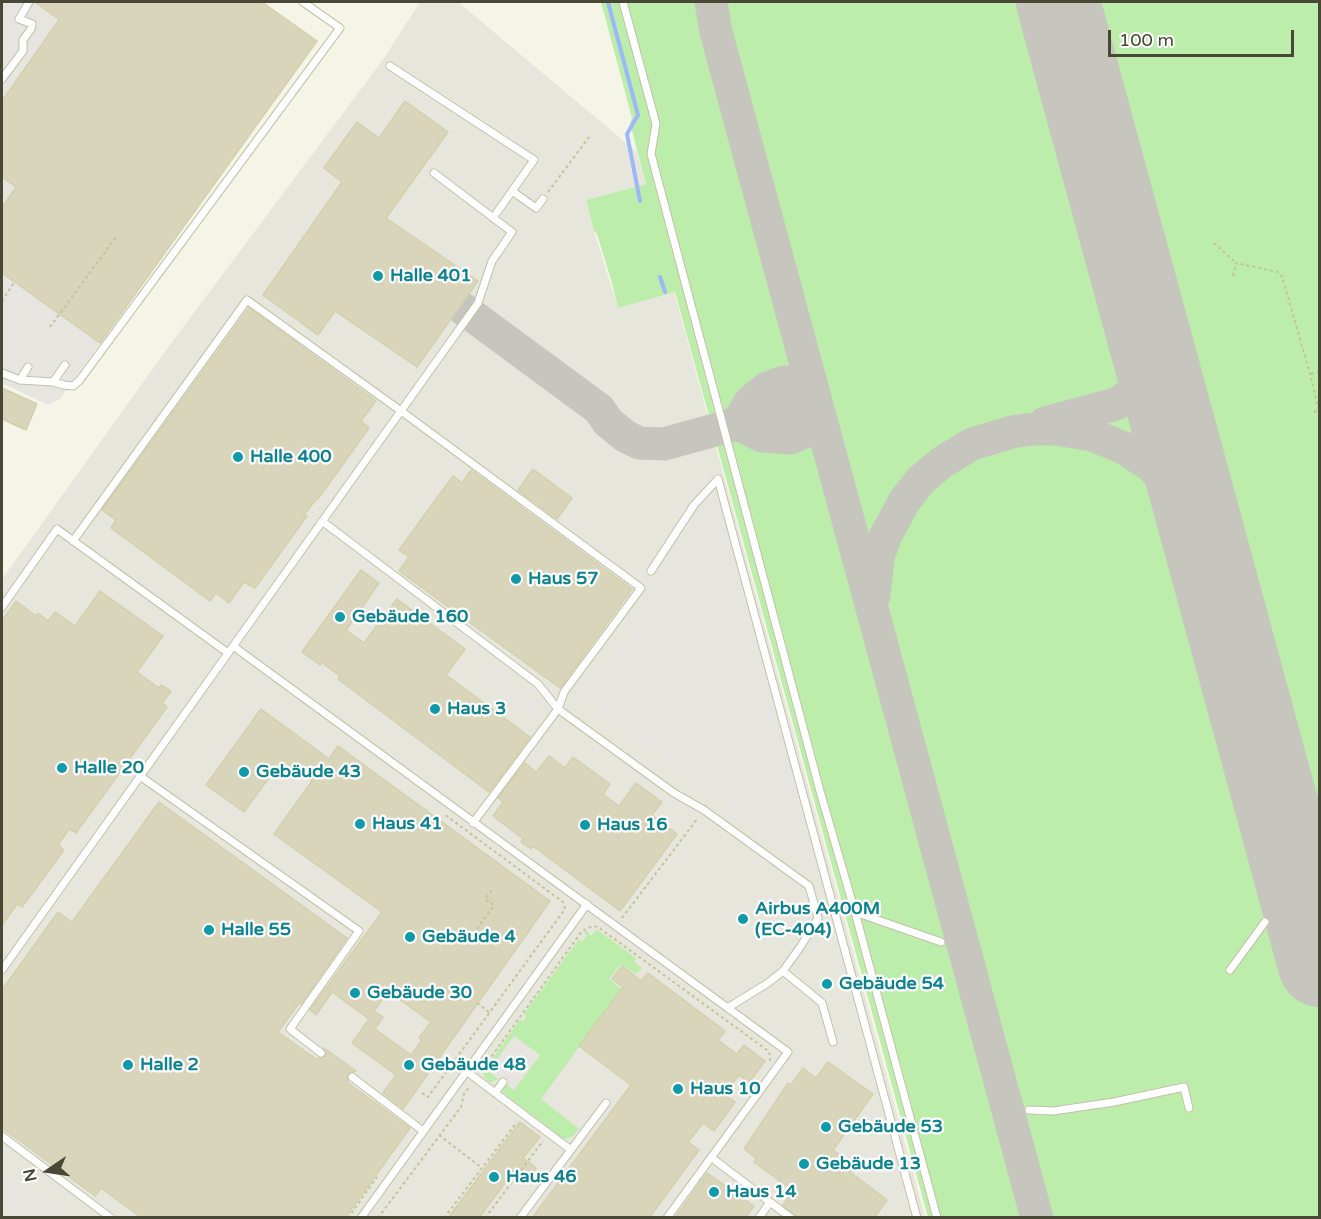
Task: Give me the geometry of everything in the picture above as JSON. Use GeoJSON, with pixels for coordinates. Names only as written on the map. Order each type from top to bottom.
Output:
{"type":"FeatureCollection","features":[{"type":"Feature","properties":{"kind":"lane"},"geometry":{"type":"LineString","coordinates":[[2,79],[23,51],[23,40],[32,24],[20,19],[29,2]]}},
{"type":"Feature","properties":{"kind":"lane"},"geometry":{"type":"LineString","coordinates":[[2,373],[20,380],[73,386],[79,381],[340,28],[303,2]]}},
{"type":"Feature","properties":{"kind":"lane"},"geometry":{"type":"LineString","coordinates":[[623,2],[656,124],[651,154],[820,791],[937,1218]]}},
{"type":"Feature","properties":{"kind":"lane"},"geometry":{"type":"LineString","coordinates":[[390,66],[534,160],[493,218]]}},
{"type":"Feature","properties":{"kind":"lane"},"geometry":{"type":"LineString","coordinates":[[2,970],[4,961],[140,776],[478,303],[492,261],[512,232],[434,173]]}},
{"type":"Feature","properties":{"kind":"lane"},"geometry":{"type":"LineString","coordinates":[[512,191],[536,208],[543,199]]}},
{"type":"Feature","properties":{"kind":"lane"},"geometry":{"type":"LineString","coordinates":[[73,541],[248,300],[641,588],[564,692],[558,708],[473,823]]}},
{"type":"Feature","properties":{"kind":"lane"},"geometry":{"type":"LineString","coordinates":[[53,382],[65,365]]}},
{"type":"Feature","properties":{"kind":"lane"},"geometry":{"type":"LineString","coordinates":[[20,380],[28,367]]}},
{"type":"Feature","properties":{"kind":"lane"},"geometry":{"type":"LineString","coordinates":[[651,571],[694,505],[718,479],[917,1218]]}},
{"type":"Feature","properties":{"kind":"lane"},"geometry":{"type":"LineString","coordinates":[[322,521],[538,684],[558,708],[809,886],[818,918],[801,946],[783,971],[729,1007]]}},
{"type":"Feature","properties":{"kind":"lane"},"geometry":{"type":"LineString","coordinates":[[2,607],[57,530],[231,649],[789,1052],[667,1218]]}},
{"type":"Feature","properties":{"kind":"lane"},"geometry":{"type":"LineString","coordinates":[[140,776],[359,931],[290,1029],[321,1053]]}},
{"type":"Feature","properties":{"kind":"lane"},"geometry":{"type":"LineString","coordinates":[[361,1218],[587,904]]}},
{"type":"Feature","properties":{"kind":"lane"},"geometry":{"type":"LineString","coordinates":[[855,912],[941,942]]}},
{"type":"Feature","properties":{"kind":"lane"},"geometry":{"type":"LineString","coordinates":[[1230,970],[1265,922]]}},
{"type":"Feature","properties":{"kind":"lane"},"geometry":{"type":"LineString","coordinates":[[783,971],[822,1003],[833,1042]]}},
{"type":"Feature","properties":{"kind":"lane"},"geometry":{"type":"LineString","coordinates":[[466,1071],[571,1150]]}},
{"type":"Feature","properties":{"kind":"lane"},"geometry":{"type":"LineString","coordinates":[[352,1077],[423,1131]]}},
{"type":"Feature","properties":{"kind":"lane"},"geometry":{"type":"LineString","coordinates":[[495,1093],[502,1082]]}},
{"type":"Feature","properties":{"kind":"lane"},"geometry":{"type":"LineString","coordinates":[[1029,1110],[1053,1111],[1114,1102],[1184,1086],[1189,1108]]}},
{"type":"Feature","properties":{"kind":"lane"},"geometry":{"type":"LineString","coordinates":[[520,1218],[606,1103]]}},
{"type":"Feature","properties":{"kind":"lane"},"geometry":{"type":"LineString","coordinates":[[2,1136],[111,1218]]}},
{"type":"Feature","properties":{"kind":"lane"},"geometry":{"type":"LineString","coordinates":[[712,1158],[791,1218]]}},
{"type":"Feature","properties":{"kind":"lane"},"geometry":{"type":"LineString","coordinates":[[759,1218],[770,1202]]}},
{"type":"Feature","properties":{"kind":"path"},"geometry":{"type":"LineString","coordinates":[[543,199],[589,137]]}},
{"type":"Feature","properties":{"kind":"path"},"geometry":{"type":"LineString","coordinates":[[50,327],[116,237]]}},
{"type":"Feature","properties":{"kind":"path"},"geometry":{"type":"LineString","coordinates":[[1214,243],[1236,263],[1278,272],[1281,276],[1311,374],[1319,411],[1312,412]]}},
{"type":"Feature","properties":{"kind":"path"},"geometry":{"type":"LineString","coordinates":[[1233,276],[1236,263]]}},
{"type":"Feature","properties":{"kind":"path"},"geometry":{"type":"LineString","coordinates":[[2,301],[15,281]]}},
{"type":"Feature","properties":{"kind":"path"},"geometry":{"type":"LineString","coordinates":[[1311,374],[1320,372]]}},
{"type":"Feature","properties":{"kind":"path"},"geometry":{"type":"LineString","coordinates":[[422,1093],[428,1097],[565,909],[563,902],[439,810]]}},
{"type":"Feature","properties":{"kind":"path"},"geometry":{"type":"LineString","coordinates":[[617,926],[704,810]]}},
{"type":"Feature","properties":{"kind":"path"},"geometry":{"type":"LineString","coordinates":[[538,892],[542,886]]}},
{"type":"Feature","properties":{"kind":"path"},"geometry":{"type":"LineString","coordinates":[[477,929],[494,905],[485,899],[493,888]]}},
{"type":"Feature","properties":{"kind":"path"},"geometry":{"type":"LineString","coordinates":[[378,1218],[460,1107],[464,1094],[582,931],[593,926],[598,927],[768,1050],[770,1055],[767,1067]]}},
{"type":"Feature","properties":{"kind":"path"},"geometry":{"type":"LineString","coordinates":[[458,936],[470,931]]}},
{"type":"Feature","properties":{"kind":"path"},"geometry":{"type":"LineString","coordinates":[[477,1003],[490,1013]]}},
{"type":"Feature","properties":{"kind":"path"},"geometry":{"type":"LineString","coordinates":[[444,1218],[523,1114]]}},
{"type":"Feature","properties":{"kind":"path"},"geometry":{"type":"LineString","coordinates":[[485,1218],[549,1133]]}},
{"type":"Feature","properties":{"kind":"path"},"geometry":{"type":"LineString","coordinates":[[439,1135],[482,1168]]}},
{"type":"Feature","properties":{"kind":"path"},"geometry":{"type":"LineString","coordinates":[[348,1218],[377,1177]]}},
{"type":"Feature","properties":{"kind":"shaded area"},"geometry":{"type":"Polygon","coordinates":[[[2,2],[45,2],[41,7],[58,21],[43,43],[156,266],[60,399],[48,405],[2,383],[2,2]]]}},
{"type":"Feature","properties":{"kind":"shaded area"},"geometry":{"type":"Polygon","coordinates":[[[420,2],[458,2],[637,152],[646,184],[586,200],[594,231],[618,308],[674,292],[925,1217],[2,1217],[2,579],[172,342],[382,61],[420,2]]]}},
{"type":"Feature","properties":{"kind":"shaded area"},"geometry":{"type":"Polygon","coordinates":[[[718,465],[828,870],[816,873],[578,699],[650,601],[641,594],[647,586],[637,578],[718,465]]]}},
{"type":"Feature","properties":{"kind":"shaded area"},"geometry":{"type":"Polygon","coordinates":[[[488,664],[545,706],[534,721],[477,679],[488,664]]]}},
{"type":"Feature","properties":{"kind":"shaded area"},"geometry":{"type":"Polygon","coordinates":[[[514,1036],[540,1055],[514,1090],[488,1071],[514,1036]]]}},
{"type":"Feature","properties":{"kind":"shaded area"},"geometry":{"type":"Polygon","coordinates":[[[2,1168],[68,1217],[2,1217],[2,1168]]]}},
{"type":"Feature","properties":{"kind":"green space"},"geometry":{"type":"Polygon","coordinates":[[[601,2],[1319,2],[1319,1217],[928,1217],[675,292],[618,308],[597,234],[594,231],[586,200],[646,184],[630,123],[632,118],[601,2]]]}},
{"type":"Feature","properties":{"kind":"green space"},"geometry":{"type":"Polygon","coordinates":[[[596,929],[636,958],[634,962],[642,968],[636,974],[621,964],[609,979],[621,989],[541,1099],[579,1129],[572,1137],[566,1139],[503,1093],[505,1083],[514,1090],[540,1055],[514,1037],[489,1071],[498,1079],[489,1083],[482,1073],[520,1020],[523,1021],[527,1017],[524,1014],[579,939],[582,942],[587,935],[584,933],[586,930],[591,936],[596,929]]]}},
{"type":"Feature","properties":{"kind":"building"},"geometry":{"type":"Polygon","coordinates":[[[35,2],[262,2],[317,41],[100,343],[2,273],[2,208],[16,187],[2,177],[2,101],[59,20],[35,2]]]}},
{"type":"Feature","properties":{"kind":"building","name":"Halle 401"},"geometry":{"type":"Polygon","coordinates":[[[405,101],[448,132],[386,218],[478,281],[417,367],[335,311],[318,335],[263,295],[342,182],[324,168],[357,122],[379,138],[405,101]]]}},
{"type":"Feature","properties":{"kind":"building","name":"Halle 400"},"geometry":{"type":"Polygon","coordinates":[[[249,308],[376,401],[361,421],[369,428],[304,515],[307,516],[255,588],[244,582],[229,603],[216,593],[210,601],[111,528],[116,520],[102,510],[249,308]]]}},
{"type":"Feature","properties":{"kind":"building"},"geometry":{"type":"Polygon","coordinates":[[[2,388],[37,404],[26,430],[2,419],[2,388]]]}},
{"type":"Feature","properties":{"kind":"building"},"geometry":{"type":"Polygon","coordinates":[[[533,469],[572,498],[557,519],[518,490],[533,469]]]}},
{"type":"Feature","properties":{"kind":"building","name":"Haus 57"},"geometry":{"type":"Polygon","coordinates":[[[471,470],[632,589],[560,688],[399,571],[409,557],[399,550],[453,476],[462,483],[471,470]]]}},
{"type":"Feature","properties":{"kind":"building","name":"Haus 3"},"geometry":{"type":"Polygon","coordinates":[[[361,570],[379,583],[346,630],[364,643],[397,599],[465,649],[446,675],[530,737],[489,792],[338,679],[340,676],[302,652],[361,570]]]}},
{"type":"Feature","properties":{"kind":"building","name":"Halle 20"},"geometry":{"type":"Polygon","coordinates":[[[100,591],[163,636],[137,672],[159,688],[161,685],[171,691],[162,703],[167,707],[76,833],[69,829],[58,845],[64,850],[22,907],[17,904],[2,925],[2,621],[16,601],[36,616],[38,613],[48,621],[55,612],[75,626],[100,591]]]}},
{"type":"Feature","properties":{"kind":"building"},"geometry":{"type":"Polygon","coordinates":[[[261,709],[329,759],[338,746],[550,901],[403,1109],[383,1093],[396,1075],[352,1043],[369,1019],[332,992],[316,1015],[310,1010],[382,912],[274,834],[312,781],[282,760],[244,812],[206,785],[261,709]],[[388,991],[374,1011],[383,1017],[375,1029],[411,1055],[422,1040],[419,1038],[431,1022],[388,991]]]}},
{"type":"Feature","properties":{"kind":"building","name":"Haus 16"},"geometry":{"type":"Polygon","coordinates":[[[549,756],[565,768],[573,757],[610,784],[603,794],[619,806],[636,783],[662,802],[652,815],[677,834],[620,911],[533,846],[531,849],[521,842],[523,839],[493,816],[503,802],[498,798],[525,763],[536,772],[549,756]]]}},
{"type":"Feature","properties":{"kind":"building","name":"Halle 2"},"geometry":{"type":"Polygon","coordinates":[[[159,802],[347,938],[301,1004],[299,1003],[278,1032],[316,1059],[326,1056],[324,1048],[356,1071],[347,1074],[348,1083],[410,1128],[345,1218],[142,1218],[101,1188],[95,1196],[2,1128],[2,990],[58,912],[72,922],[159,802]]]}},
{"type":"Feature","properties":{"kind":"building","name":"Haus 10"},"geometry":{"type":"Polygon","coordinates":[[[622,966],[641,981],[648,973],[725,1031],[718,1040],[737,1054],[744,1045],[765,1061],[749,1083],[739,1075],[724,1094],[735,1102],[714,1131],[703,1123],[688,1142],[699,1150],[649,1218],[532,1218],[631,1085],[579,1046],[623,987],[612,979],[622,966]]]}},
{"type":"Feature","properties":{"kind":"building"},"geometry":{"type":"Polygon","coordinates":[[[828,1062],[873,1094],[833,1150],[854,1166],[850,1172],[887,1200],[874,1218],[796,1218],[783,1205],[793,1191],[754,1162],[756,1158],[744,1149],[788,1083],[791,1085],[803,1068],[816,1078],[828,1062]]]}},
{"type":"Feature","properties":{"kind":"building","name":"Haus 46"},"geometry":{"type":"Polygon","coordinates":[[[520,1122],[540,1137],[523,1158],[536,1168],[526,1182],[513,1172],[479,1218],[448,1218],[520,1122]]]}},
{"type":"Feature","properties":{"kind":"building","name":"Haus 14"},"geometry":{"type":"Polygon","coordinates":[[[707,1173],[754,1206],[745,1218],[675,1218],[707,1173]]]}},
{"type":"Feature","properties":{"kind":"waterway"},"geometry":{"type":"LineString","coordinates":[[608,2],[638,115],[627,134],[640,201]]}},
{"type":"Feature","properties":{"kind":"waterway"},"geometry":{"type":"LineString","coordinates":[[660,277],[665,292]]}},
{"type":"Feature","properties":{"kind":"taxiway"},"geometry":{"type":"LineString","coordinates":[[711,2],[716,32],[1037,1218]]}},
{"type":"Feature","properties":{"kind":"taxiway"},"geometry":{"type":"LineString","coordinates":[[462,308],[599,409],[608,422],[625,436],[639,443],[664,444],[795,408],[809,394],[811,384]]}},
{"type":"Feature","properties":{"kind":"taxiway"},"geometry":{"type":"LineString","coordinates":[[1045,423],[1116,404],[1131,394],[1139,386],[1148,370],[1148,330]]}},
{"type":"Feature","properties":{"kind":"taxiway"},"geometry":{"type":"LineString","coordinates":[[732,425],[740,419],[750,402],[767,388],[784,382],[803,382],[812,387]]}},
{"type":"Feature","properties":{"kind":"taxiway"},"geometry":{"type":"LineString","coordinates":[[734,425],[740,425],[762,436],[791,438],[809,430],[820,416]]}},
{"type":"Feature","properties":{"kind":"taxiway"},"geometry":{"type":"LineString","coordinates":[[874,596],[878,557],[885,537],[905,500],[921,480],[941,463],[972,444],[1012,432],[1033,429],[1056,429],[1092,435],[1124,448],[1151,466],[1173,487],[1182,501],[1197,528],[1211,563]]}},
{"type":"Feature","properties":{"kind":"runway"},"geometry":{"type":"LineString","coordinates":[[1058,2],[1320,965]]}},
{"type":"Feature","properties":{"kind":"place","name":"Halle 401"},"geometry":{"type":"Point","coordinates":[378,276]}},
{"type":"Feature","properties":{"kind":"place","name":"Halle 400"},"geometry":{"type":"Point","coordinates":[238,457]}},
{"type":"Feature","properties":{"kind":"place","name":"Haus 57"},"geometry":{"type":"Point","coordinates":[516,579]}},
{"type":"Feature","properties":{"kind":"place","name":"Gebäude 160"},"geometry":{"type":"Point","coordinates":[340,617]}},
{"type":"Feature","properties":{"kind":"place","name":"Haus 3"},"geometry":{"type":"Point","coordinates":[435,709]}},
{"type":"Feature","properties":{"kind":"place","name":"Halle 20"},"geometry":{"type":"Point","coordinates":[62,768]}},
{"type":"Feature","properties":{"kind":"place","name":"Gebäude 43"},"geometry":{"type":"Point","coordinates":[244,772]}},
{"type":"Feature","properties":{"kind":"place","name":"Haus 41"},"geometry":{"type":"Point","coordinates":[360,824]}},
{"type":"Feature","properties":{"kind":"place","name":"Haus 16"},"geometry":{"type":"Point","coordinates":[585,825]}},
{"type":"Feature","properties":{"kind":"place","name":"Airbus A400M (EC-404)"},"geometry":{"type":"Point","coordinates":[743,919]}},
{"type":"Feature","properties":{"kind":"place","name":"Halle 55"},"geometry":{"type":"Point","coordinates":[209,930]}},
{"type":"Feature","properties":{"kind":"place","name":"Gebäude 4"},"geometry":{"type":"Point","coordinates":[410,937]}},
{"type":"Feature","properties":{"kind":"place","name":"Gebäude 54"},"geometry":{"type":"Point","coordinates":[827,984]}},
{"type":"Feature","properties":{"kind":"place","name":"Gebäude 30"},"geometry":{"type":"Point","coordinates":[355,993]}},
{"type":"Feature","properties":{"kind":"place","name":"Halle 2"},"geometry":{"type":"Point","coordinates":[128,1065]}},
{"type":"Feature","properties":{"kind":"place","name":"Gebäude 48"},"geometry":{"type":"Point","coordinates":[409,1065]}},
{"type":"Feature","properties":{"kind":"place","name":"Haus 10"},"geometry":{"type":"Point","coordinates":[678,1089]}},
{"type":"Feature","properties":{"kind":"place","name":"Gebäude 53"},"geometry":{"type":"Point","coordinates":[826,1127]}},
{"type":"Feature","properties":{"kind":"place","name":"Gebäude 13"},"geometry":{"type":"Point","coordinates":[804,1164]}},
{"type":"Feature","properties":{"kind":"place","name":"Haus 46"},"geometry":{"type":"Point","coordinates":[494,1177]}},
{"type":"Feature","properties":{"kind":"place","name":"Haus 14"},"geometry":{"type":"Point","coordinates":[714,1192]}}]}
